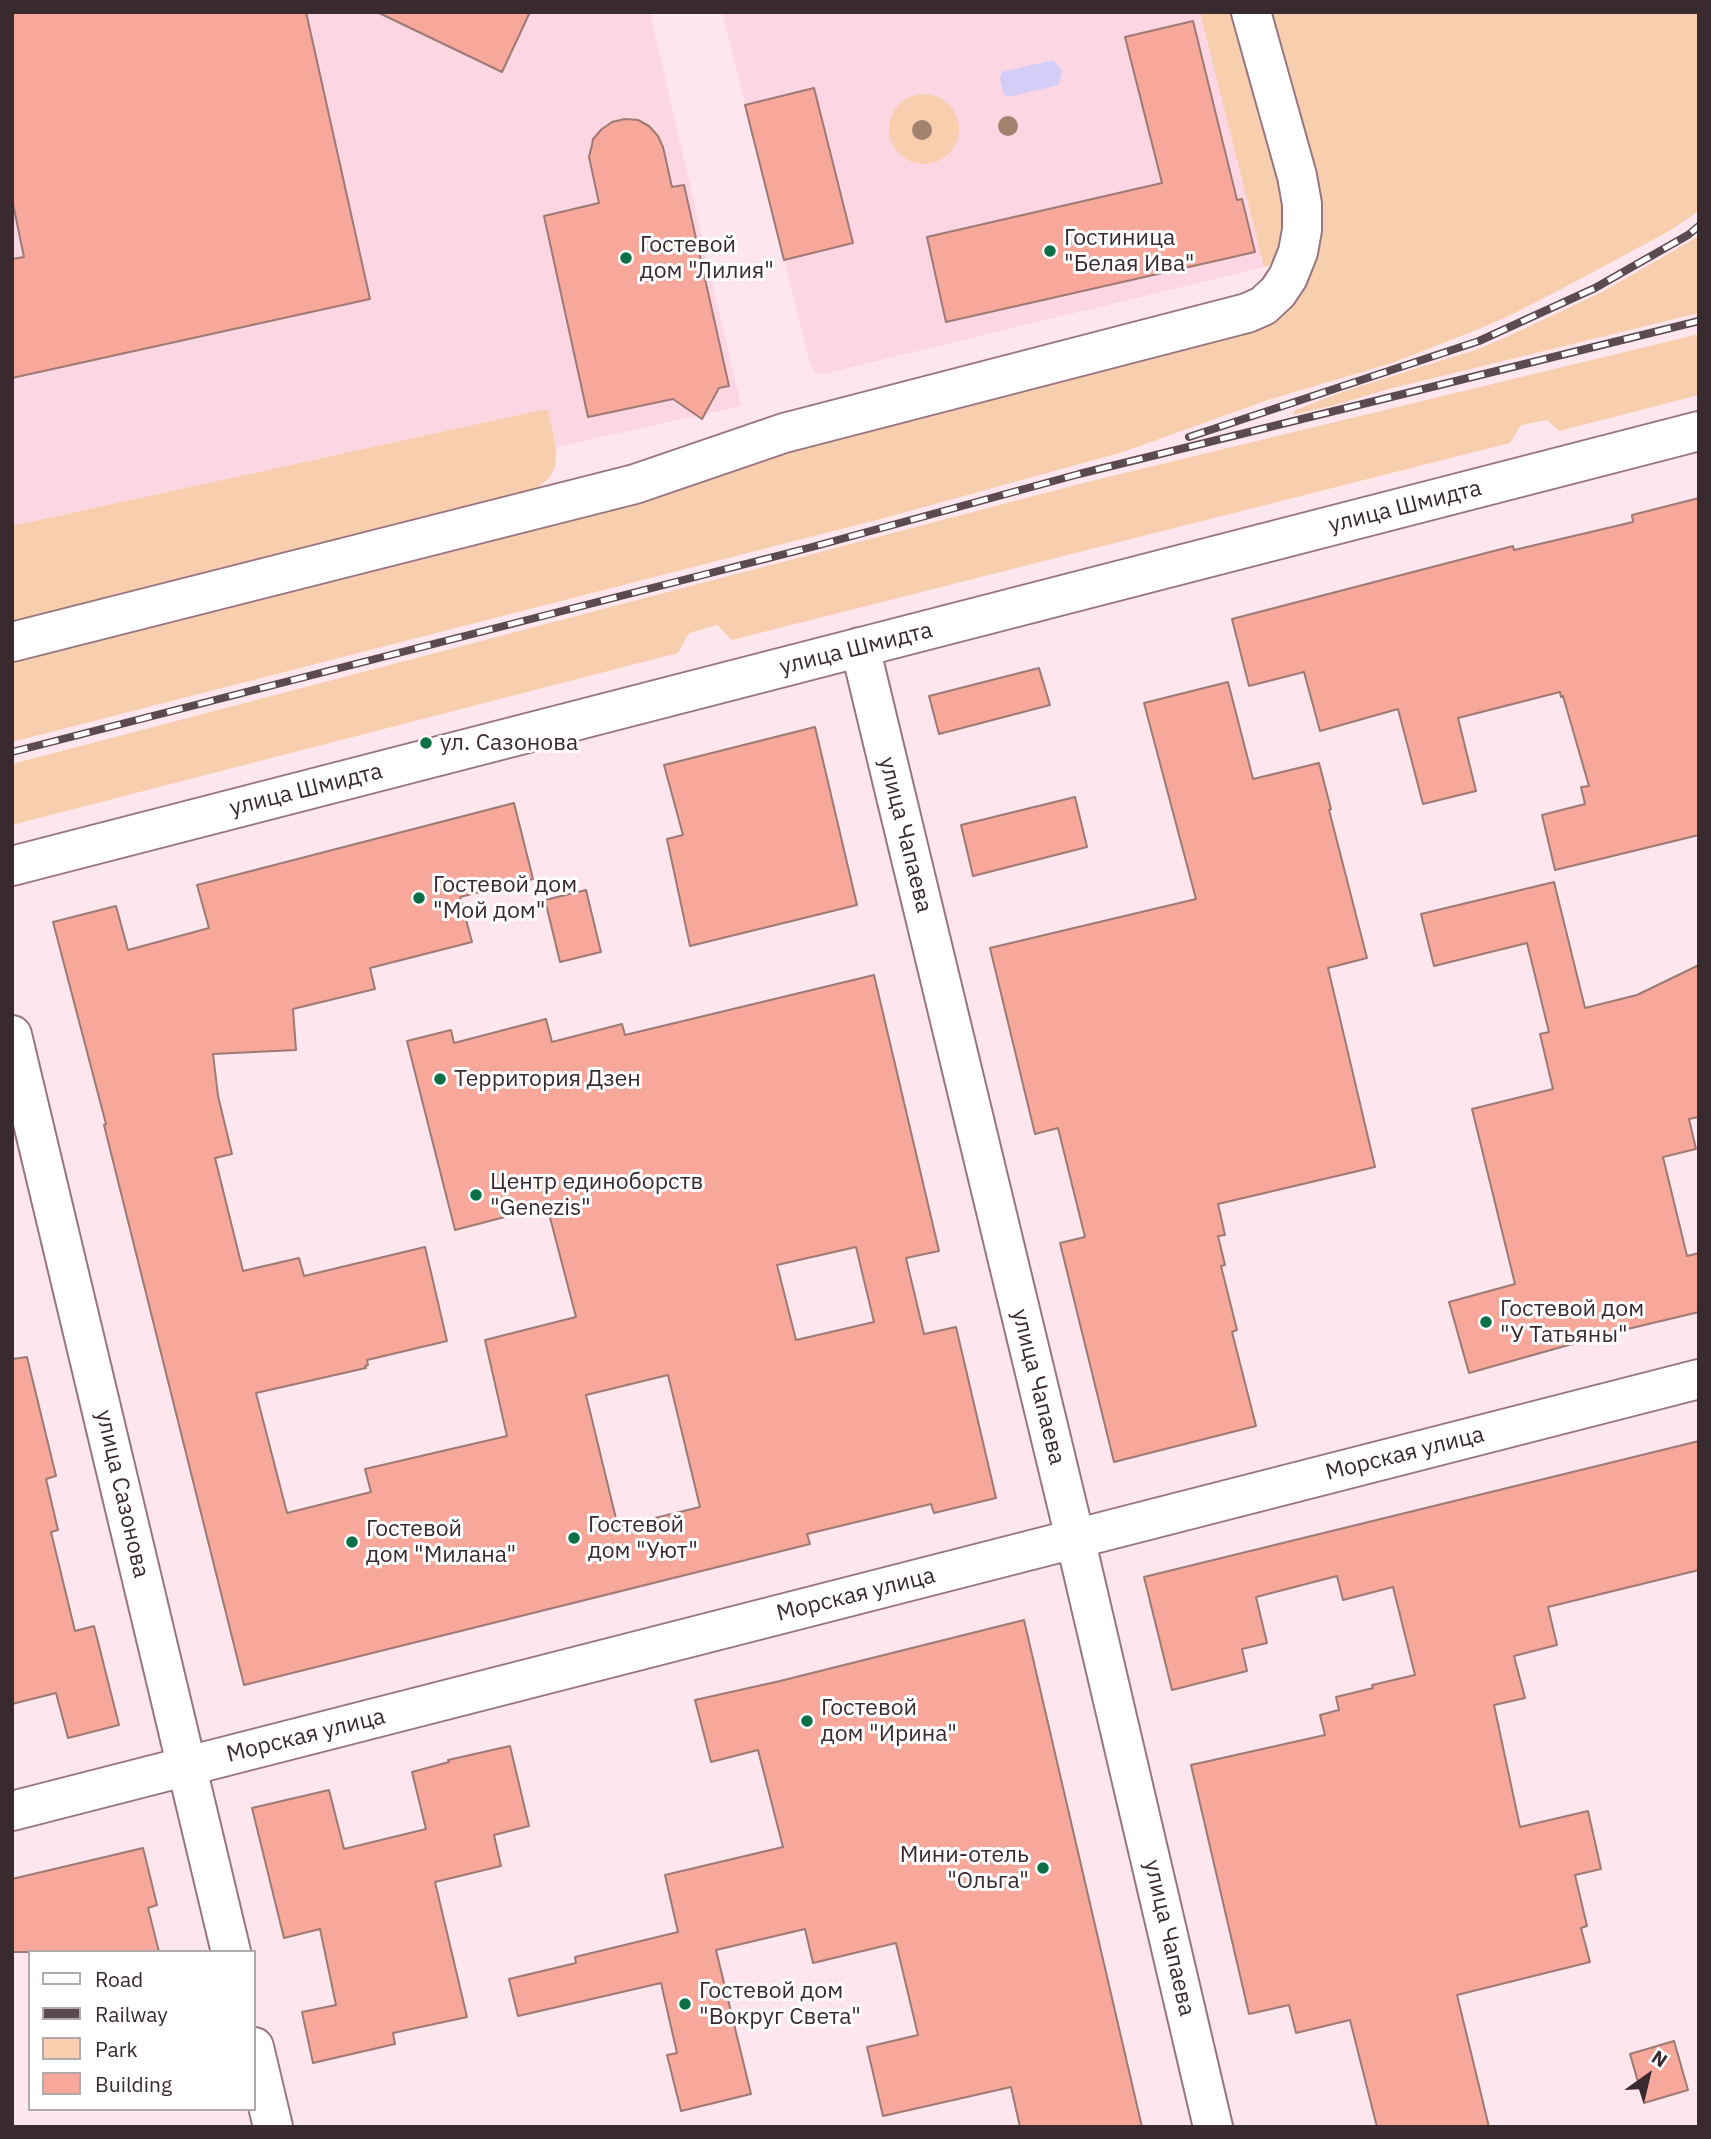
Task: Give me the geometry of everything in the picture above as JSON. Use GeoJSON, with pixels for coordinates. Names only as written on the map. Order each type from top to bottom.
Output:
{"type":"FeatureCollection","features":[{"type":"Feature","properties":{"kind":"street"},"geometry":{"type":"LineString","coordinates":[[12,642],[635,484],[784,433],[1247,313],[1263,306],[1278,292],[1293,265],[1302,230],[1302,204],[1297,176],[1251,12]]}},
{"type":"Feature","properties":{"kind":"street","name":"улица Шмидта"},"geometry":{"type":"LineString","coordinates":[[12,866],[1699,431]]}},
{"type":"Feature","properties":{"kind":"street","name":"улица Чапаева"},"geometry":{"type":"LineString","coordinates":[[860,648],[1075,1538],[1213,2127]]}},
{"type":"Feature","properties":{"kind":"street","name":"улица Сазонова"},"geometry":{"type":"LineString","coordinates":[[12,1035],[231,1950]]}},
{"type":"Feature","properties":{"kind":"street","name":"Морская улица"},"geometry":{"type":"LineString","coordinates":[[12,1811],[1699,1378]]}},
{"type":"Feature","properties":{"kind":"street"},"geometry":{"type":"LineString","coordinates":[[256,2055],[273,2127]]}},
{"type":"Feature","properties":{"kind":"shaded area"},"geometry":{"type":"Polygon","coordinates":[[[12,12],[650,12],[741,406],[556,447],[548,410],[541,410],[12,526],[12,12]]]}},
{"type":"Feature","properties":{"kind":"shaded area"},"geometry":{"type":"Polygon","coordinates":[[[722,12],[1200,12],[1264,267],[823,374],[815,372],[810,363],[722,12]]]}},
{"type":"Feature","properties":{"kind":"shaded area"},"geometry":{"type":"Polygon","coordinates":[[[1053,60],[1062,71],[1059,85],[1007,97],[1003,92],[1000,79],[1002,72],[1053,60]]]}},
{"type":"Feature","properties":{"kind":"green space"},"geometry":{"type":"Polygon","coordinates":[[[1200,12],[1240,12],[1295,210],[1283,260],[1264,267],[1200,12]]]}},
{"type":"Feature","properties":{"kind":"green space"},"geometry":{"type":"Polygon","coordinates":[[[1260,12],[1699,12],[1699,211],[1671,230],[1571,284],[1474,331],[1392,363],[1268,400],[1123,452],[888,517],[12,742],[12,654],[785,451],[1236,327],[1298,273],[1260,12]]]}},
{"type":"Feature","properties":{"kind":"green space"},"geometry":{"type":"Polygon","coordinates":[[[931,94],[944,100],[953,109],[957,115],[957,143],[949,154],[938,162],[917,164],[899,154],[891,143],[889,122],[899,104],[910,96],[931,94]]]}},
{"type":"Feature","properties":{"kind":"green space"},"geometry":{"type":"Polygon","coordinates":[[[1699,236],[1699,313],[1293,415],[1295,410],[1345,391],[1481,348],[1506,337],[1602,292],[1699,236]]]}},
{"type":"Feature","properties":{"kind":"green space"},"geometry":{"type":"Polygon","coordinates":[[[1699,334],[1699,395],[1559,431],[1547,420],[1521,425],[1510,443],[732,640],[717,625],[689,633],[678,653],[12,825],[12,764],[1087,482],[1699,334]]]}},
{"type":"Feature","properties":{"kind":"green space"},"geometry":{"type":"Polygon","coordinates":[[[548,410],[556,447],[555,467],[549,478],[538,487],[514,498],[12,627],[12,526],[548,410]]]}},
{"type":"Feature","properties":{"kind":"building"},"geometry":{"type":"Polygon","coordinates":[[[12,12],[306,12],[370,299],[12,378],[12,259],[24,257],[12,199],[12,12]]]}},
{"type":"Feature","properties":{"kind":"building"},"geometry":{"type":"Polygon","coordinates":[[[377,12],[530,12],[502,72],[377,12]]]}},
{"type":"Feature","properties":{"kind":"building"},"geometry":{"type":"Polygon","coordinates":[[[1193,21],[1237,200],[1242,199],[1255,252],[946,322],[927,237],[1162,183],[1125,37],[1193,21]]]}},
{"type":"Feature","properties":{"kind":"building"},"geometry":{"type":"Polygon","coordinates":[[[814,88],[853,243],[784,260],[745,105],[814,88]]]}},
{"type":"Feature","properties":{"kind":"building","name":"Гостевой дом \"Лилия\""},"geometry":{"type":"Polygon","coordinates":[[[638,120],[649,126],[658,136],[672,187],[684,185],[729,386],[719,388],[702,419],[673,399],[588,417],[544,216],[599,203],[589,157],[593,139],[612,122],[638,120]]]}},
{"type":"Feature","properties":{"kind":"building"},"geometry":{"type":"Polygon","coordinates":[[[1699,498],[1699,835],[1555,870],[1542,815],[1585,804],[1581,787],[1589,786],[1560,692],[1458,718],[1476,791],[1423,804],[1398,709],[1320,731],[1304,672],[1249,686],[1232,619],[1513,546],[1514,550],[1633,522],[1632,515],[1699,498]]]}},
{"type":"Feature","properties":{"kind":"building"},"geometry":{"type":"Polygon","coordinates":[[[1039,668],[1050,705],[939,734],[929,696],[1039,668]]]}},
{"type":"Feature","properties":{"kind":"building"},"geometry":{"type":"Polygon","coordinates":[[[1228,682],[1253,779],[1319,763],[1367,958],[1328,968],[1375,1167],[1218,1204],[1225,1235],[1218,1236],[1225,1265],[1221,1266],[1237,1330],[1232,1332],[1256,1426],[1114,1462],[1060,1243],[1085,1237],[1058,1128],[1035,1134],[990,948],[1196,899],[1144,703],[1228,682]]]}},
{"type":"Feature","properties":{"kind":"building"},"geometry":{"type":"Polygon","coordinates":[[[815,727],[857,905],[690,946],[667,839],[683,835],[664,765],[815,727]]]}},
{"type":"Feature","properties":{"kind":"building"},"geometry":{"type":"Polygon","coordinates":[[[1075,797],[1087,847],[973,876],[961,825],[1075,797]]]}},
{"type":"Feature","properties":{"kind":"building"},"geometry":{"type":"Polygon","coordinates":[[[514,803],[533,879],[460,897],[472,942],[370,968],[375,989],[293,1009],[296,1050],[213,1054],[218,1096],[232,1154],[215,1158],[243,1271],[299,1258],[304,1276],[425,1247],[447,1341],[367,1360],[366,1368],[256,1393],[287,1513],[371,1492],[365,1469],[507,1436],[485,1340],[576,1317],[547,1206],[455,1230],[407,1041],[451,1030],[454,1043],[546,1019],[552,1042],[622,1024],[625,1035],[874,975],[939,1251],[906,1258],[924,1334],[956,1327],[996,1498],[934,1513],[931,1504],[807,1534],[810,1544],[244,1685],[104,1125],[106,1124],[53,922],[116,906],[128,950],[209,928],[197,885],[514,803]],[[856,1247],[777,1265],[796,1340],[874,1322],[856,1247]],[[668,1375],[586,1395],[618,1527],[700,1507],[668,1375]]]}},
{"type":"Feature","properties":{"kind":"building"},"geometry":{"type":"Polygon","coordinates":[[[1554,882],[1585,1008],[1637,995],[1699,965],[1699,1117],[1689,1119],[1696,1149],[1663,1157],[1687,1256],[1699,1253],[1699,1312],[1615,1332],[1469,1373],[1449,1302],[1515,1284],[1472,1109],[1553,1089],[1540,1034],[1549,1032],[1527,943],[1434,966],[1421,914],[1554,882]]]}},
{"type":"Feature","properties":{"kind":"building"},"geometry":{"type":"Polygon","coordinates":[[[586,890],[601,952],[560,962],[545,900],[586,890]]]}},
{"type":"Feature","properties":{"kind":"building"},"geometry":{"type":"Polygon","coordinates":[[[27,1357],[56,1476],[46,1479],[58,1530],[51,1532],[75,1631],[94,1626],[119,1725],[68,1738],[56,1693],[12,1704],[12,1359],[27,1357]]]}},
{"type":"Feature","properties":{"kind":"building"},"geometry":{"type":"Polygon","coordinates":[[[1699,1441],[1699,1570],[1548,1607],[1557,1645],[1514,1656],[1525,1698],[1494,1705],[1520,1827],[1588,1811],[1601,1869],[1575,1875],[1587,1926],[1581,1928],[1590,1962],[1457,1995],[1489,2127],[1377,2127],[1350,2020],[1296,2033],[1289,2005],[1249,2014],[1191,1765],[1325,1735],[1320,1715],[1339,1710],[1336,1697],[1415,1675],[1393,1587],[1343,1600],[1337,1576],[1256,1597],[1267,1643],[1242,1649],[1247,1671],[1172,1690],[1144,1577],[1699,1441]]]}},
{"type":"Feature","properties":{"kind":"building"},"geometry":{"type":"Polygon","coordinates":[[[1024,1620],[1142,2127],[1020,2127],[1011,2087],[883,2116],[867,2047],[918,2035],[896,1943],[813,1963],[805,1929],[716,1950],[751,2094],[681,2111],[667,2055],[677,2053],[661,1983],[518,2016],[509,1979],[576,1963],[575,1957],[678,1932],[665,1875],[783,1847],[758,1750],[711,1762],[695,1700],[1024,1620]]]}},
{"type":"Feature","properties":{"kind":"building"},"geometry":{"type":"Polygon","coordinates":[[[510,1746],[529,1826],[494,1835],[501,1866],[435,1882],[467,2017],[393,2033],[395,2044],[313,2063],[302,2012],[336,2005],[320,1929],[284,1938],[252,1808],[329,1790],[344,1849],[426,1829],[412,1772],[449,1762],[448,1760],[510,1746]]]}},
{"type":"Feature","properties":{"kind":"building"},"geometry":{"type":"Polygon","coordinates":[[[143,1848],[157,1905],[148,1908],[158,1950],[12,1952],[12,1879],[143,1848]]]}},
{"type":"Feature","properties":{"kind":"building"},"geometry":{"type":"Polygon","coordinates":[[[1674,2041],[1688,2090],[1644,2103],[1630,2054],[1674,2041]]]}},
{"type":"Feature","properties":{"kind":"railway"},"geometry":{"type":"LineString","coordinates":[[1189,437],[1479,341],[1595,288],[1699,226]]}},
{"type":"Feature","properties":{"kind":"railway"},"geometry":{"type":"LineString","coordinates":[[12,752],[812,547],[1079,474],[1699,321]]}},
{"type":"Feature","properties":{"kind":"place","name":"Гостиница \"Белая Ива\""},"geometry":{"type":"Point","coordinates":[1050,251]}},
{"type":"Feature","properties":{"kind":"place","name":"Гостевой дом \"Лилия\""},"geometry":{"type":"Point","coordinates":[626,258]}},
{"type":"Feature","properties":{"kind":"place","name":"ул. Сазонова"},"geometry":{"type":"Point","coordinates":[426,743]}},
{"type":"Feature","properties":{"kind":"place","name":"Гостевой дом \"Мой дом\""},"geometry":{"type":"Point","coordinates":[419,898]}},
{"type":"Feature","properties":{"kind":"place","name":"Территория Дзен"},"geometry":{"type":"Point","coordinates":[440,1079]}},
{"type":"Feature","properties":{"kind":"place","name":"Центр единоборств \"Genezis\""},"geometry":{"type":"Point","coordinates":[476,1195]}},
{"type":"Feature","properties":{"kind":"place","name":"Гостевой дом \"У Татьяны\""},"geometry":{"type":"Point","coordinates":[1486,1322]}},
{"type":"Feature","properties":{"kind":"place","name":"Гостевой дом \"Уют\""},"geometry":{"type":"Point","coordinates":[574,1538]}},
{"type":"Feature","properties":{"kind":"place","name":"Гостевой дом \"Милана\""},"geometry":{"type":"Point","coordinates":[352,1542]}},
{"type":"Feature","properties":{"kind":"place","name":"Гостевой дом \"Ирина\""},"geometry":{"type":"Point","coordinates":[807,1721]}},
{"type":"Feature","properties":{"kind":"place","name":"Мини-отель \"Ольга\""},"geometry":{"type":"Point","coordinates":[1043,1868]}},
{"type":"Feature","properties":{"kind":"place","name":"Гостевой дом \"Вокруг Света\""},"geometry":{"type":"Point","coordinates":[685,2004]}}]}
